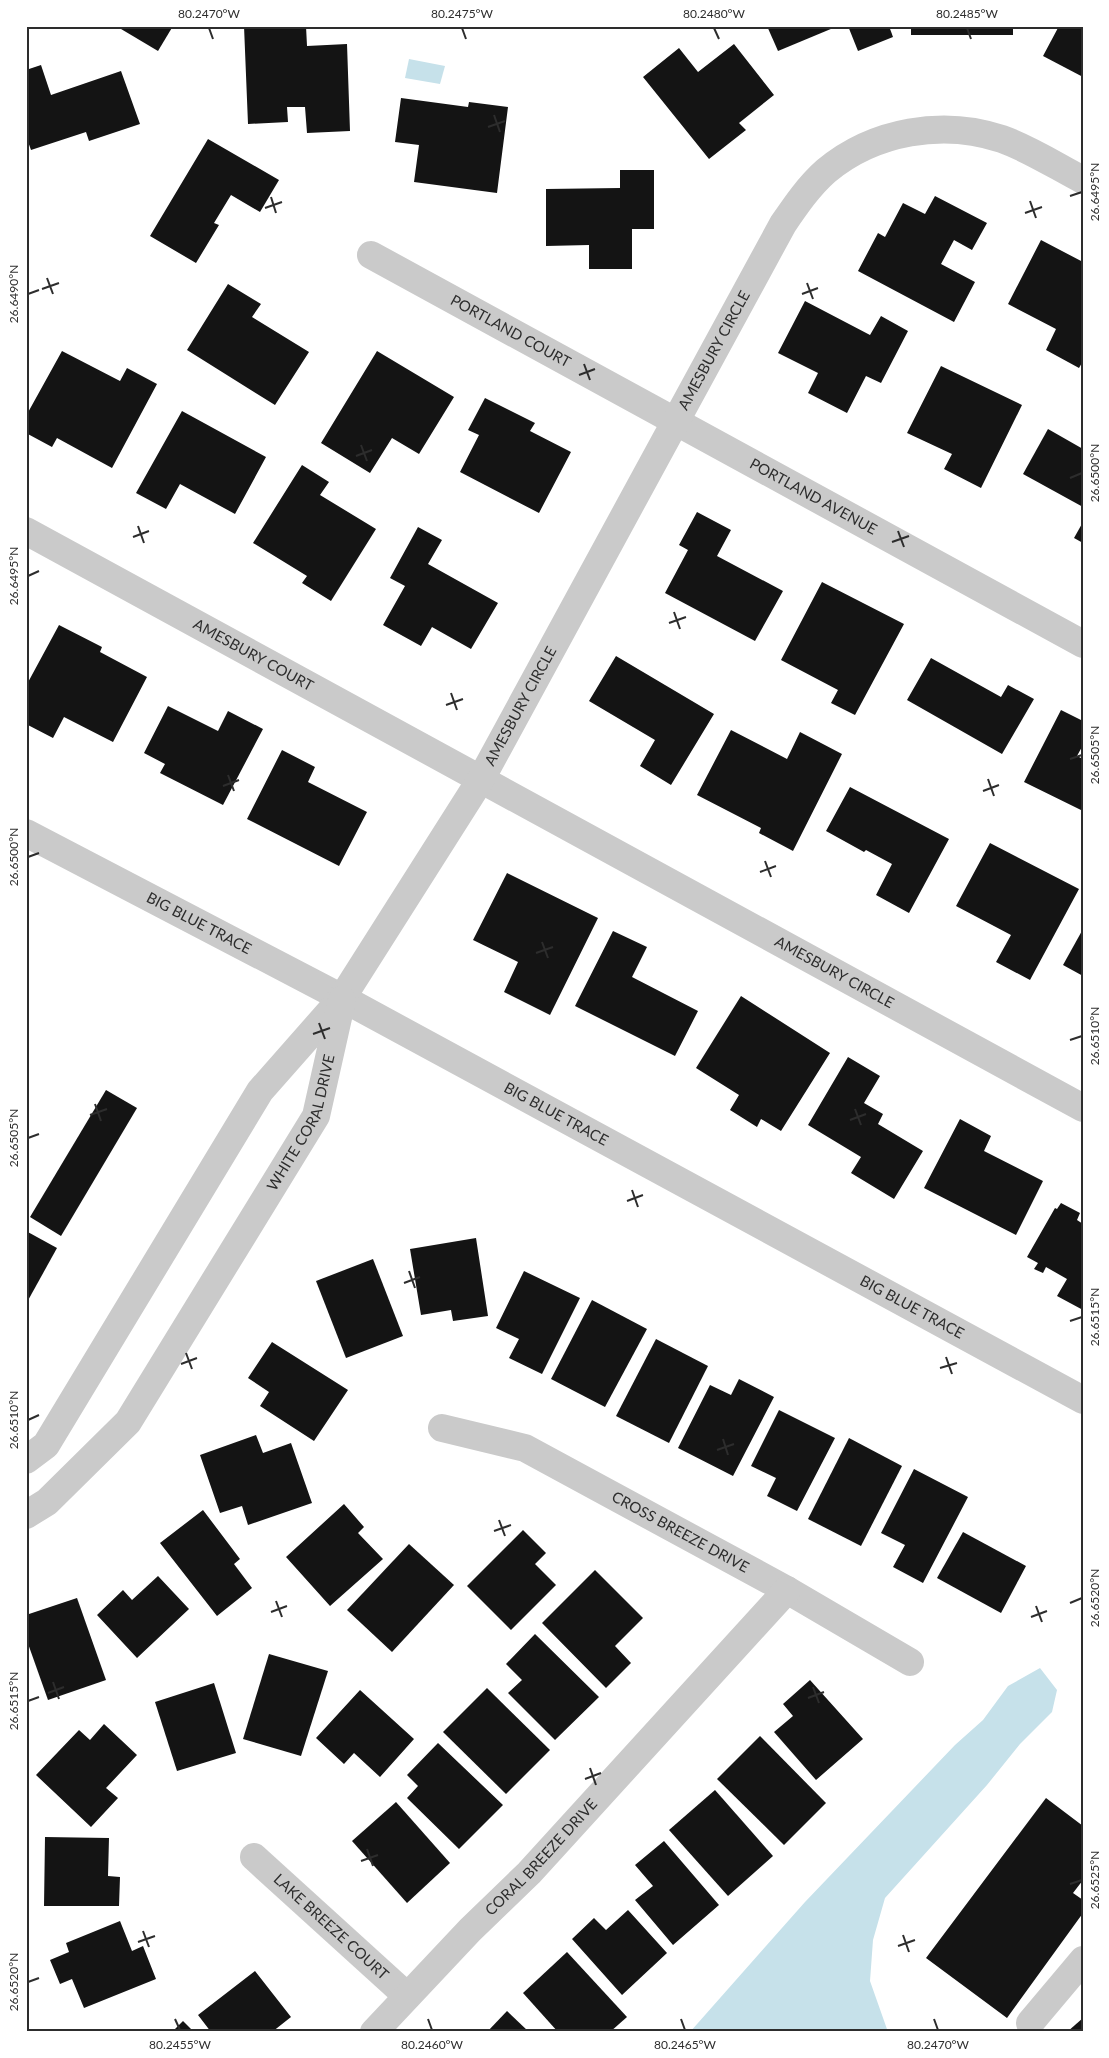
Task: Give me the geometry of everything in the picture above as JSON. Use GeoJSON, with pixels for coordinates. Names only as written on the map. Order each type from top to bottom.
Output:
{"type":"FeatureCollection","features":[{"type":"Feature","properties":{"kind":"street","name":"AMESBURY CIRCLE"},"geometry":{"type":"LineString","coordinates":[[342,998],[480,779],[783,224],[796,204],[828,170],[866,146],[910,132],[933,129],[956,129],[1000,138],[1022,147],[1083,180]]}},
{"type":"Feature","properties":{"kind":"street","name":"PORTLAND COURT"},"geometry":{"type":"LineString","coordinates":[[371,255],[675,422]]}},
{"type":"Feature","properties":{"kind":"street","name":"PORTLAND AVENUE"},"geometry":{"type":"LineString","coordinates":[[675,422],[1083,644]]}},
{"type":"Feature","properties":{"kind":"street","name":"AMESBURY COURT"},"geometry":{"type":"LineString","coordinates":[[26,531],[480,779]]}},
{"type":"Feature","properties":{"kind":"street","name":"AMESBURY CIRCLE"},"geometry":{"type":"LineString","coordinates":[[480,779],[1083,1108]]}},
{"type":"Feature","properties":{"kind":"street","name":"BIG BLUE TRACE"},"geometry":{"type":"LineString","coordinates":[[26,834],[342,998],[1083,1400]]}},
{"type":"Feature","properties":{"kind":"street","name":"WHITE CORAL DRIVE"},"geometry":{"type":"LineString","coordinates":[[26,1460],[46,1445],[260,1092],[342,998]]}},
{"type":"Feature","properties":{"kind":"street","name":"WHITE CORAL DRIVE"},"geometry":{"type":"LineString","coordinates":[[26,1514],[47,1502],[128,1422],[316,1116],[342,998]]}},
{"type":"Feature","properties":{"kind":"street","name":"CROSS BREEZE DRIVE"},"geometry":{"type":"LineString","coordinates":[[442,1428],[525,1448],[787,1590],[910,1662]]}},
{"type":"Feature","properties":{"kind":"street","name":"CORAL BREEZE DRIVE"},"geometry":{"type":"LineString","coordinates":[[374,2032],[470,1930],[529,1873],[787,1590]]}},
{"type":"Feature","properties":{"kind":"street","name":"LAKE BREEZE COURT"},"geometry":{"type":"LineString","coordinates":[[254,1857],[407,1996]]}},
{"type":"Feature","properties":{"kind":"street"},"geometry":{"type":"LineString","coordinates":[[1030,2023],[1083,1960]]}},
{"type":"Feature","properties":{"kind":"water"},"geometry":{"type":"Polygon","coordinates":[[[409,59],[445,66],[440,84],[405,78],[409,59]]]}},
{"type":"Feature","properties":{"kind":"water"},"geometry":{"type":"Polygon","coordinates":[[[1040,1668],[1057,1690],[1052,1712],[1020,1744],[987,1785],[885,1898],[873,1940],[870,1981],[888,2032],[690,2032],[805,1902],[955,1745],[983,1720],[1008,1686],[1040,1668]]]}},
{"type":"Feature","properties":{"kind":"building"},"geometry":{"type":"Polygon","coordinates":[[[116,26],[173,26],[158,51],[116,26]]]}},
{"type":"Feature","properties":{"kind":"building"},"geometry":{"type":"Polygon","coordinates":[[[244,26],[306,26],[307,46],[347,44],[350,131],[307,133],[305,107],[287,107],[288,122],[248,124],[244,26]]]}},
{"type":"Feature","properties":{"kind":"building"},"geometry":{"type":"Polygon","coordinates":[[[767,26],[838,26],[778,51],[767,26]]]}},
{"type":"Feature","properties":{"kind":"building"},"geometry":{"type":"Polygon","coordinates":[[[848,26],[889,26],[893,37],[858,51],[848,26]]]}},
{"type":"Feature","properties":{"kind":"building"},"geometry":{"type":"Polygon","coordinates":[[[911,26],[1013,26],[1013,35],[911,35],[911,26]]]}},
{"type":"Feature","properties":{"kind":"building"},"geometry":{"type":"Polygon","coordinates":[[[1059,26],[1083,26],[1083,77],[1043,56],[1059,26]]]}},
{"type":"Feature","properties":{"kind":"building"},"geometry":{"type":"Polygon","coordinates":[[[734,44],[774,95],[739,123],[746,130],[709,159],[643,77],[679,48],[698,72],[734,44]]]}},
{"type":"Feature","properties":{"kind":"building"},"geometry":{"type":"Polygon","coordinates":[[[41,65],[51,95],[121,71],[140,124],[89,141],[86,132],[31,150],[26,136],[26,70],[41,65]]]}},
{"type":"Feature","properties":{"kind":"building"},"geometry":{"type":"Polygon","coordinates":[[[401,98],[468,107],[469,102],[508,107],[497,193],[414,182],[419,145],[395,142],[401,98]]]}},
{"type":"Feature","properties":{"kind":"building"},"geometry":{"type":"Polygon","coordinates":[[[208,139],[279,180],[260,212],[231,195],[214,223],[219,225],[196,263],[150,236],[208,139]]]}},
{"type":"Feature","properties":{"kind":"building"},"geometry":{"type":"Polygon","coordinates":[[[620,170],[654,170],[654,229],[632,229],[632,269],[589,269],[589,245],[546,246],[546,189],[620,188],[620,170]]]}},
{"type":"Feature","properties":{"kind":"building"},"geometry":{"type":"Polygon","coordinates":[[[935,196],[987,223],[972,250],[954,240],[941,264],[975,282],[954,322],[858,271],[878,233],[885,237],[903,203],[925,214],[935,196]]]}},
{"type":"Feature","properties":{"kind":"building"},"geometry":{"type":"Polygon","coordinates":[[[1041,240],[1083,262],[1083,361],[1079,368],[1046,350],[1056,329],[1008,304],[1041,240]]]}},
{"type":"Feature","properties":{"kind":"building"},"geometry":{"type":"Polygon","coordinates":[[[228,284],[261,304],[252,317],[309,352],[275,405],[187,350],[228,284]]]}},
{"type":"Feature","properties":{"kind":"building"},"geometry":{"type":"Polygon","coordinates":[[[805,301],[870,335],[881,316],[908,331],[881,383],[866,376],[847,413],[808,393],[818,373],[778,353],[805,301]]]}},
{"type":"Feature","properties":{"kind":"building"},"geometry":{"type":"Polygon","coordinates":[[[62,351],[120,381],[127,368],[157,384],[112,468],[57,438],[52,447],[26,433],[26,416],[62,351]]]}},
{"type":"Feature","properties":{"kind":"building"},"geometry":{"type":"Polygon","coordinates":[[[377,351],[454,397],[419,454],[392,438],[370,473],[321,443],[377,351]]]}},
{"type":"Feature","properties":{"kind":"building"},"geometry":{"type":"Polygon","coordinates":[[[941,366],[1022,405],[981,488],[944,469],[952,454],[907,433],[941,366]]]}},
{"type":"Feature","properties":{"kind":"building"},"geometry":{"type":"Polygon","coordinates":[[[485,398],[535,423],[530,431],[571,452],[539,513],[460,472],[479,435],[468,430],[485,398]]]}},
{"type":"Feature","properties":{"kind":"building"},"geometry":{"type":"Polygon","coordinates":[[[182,411],[266,457],[235,514],[180,484],[166,509],[136,493],[182,411]]]}},
{"type":"Feature","properties":{"kind":"building"},"geometry":{"type":"Polygon","coordinates":[[[1048,429],[1083,449],[1083,507],[1023,474],[1048,429]]]}},
{"type":"Feature","properties":{"kind":"building"},"geometry":{"type":"Polygon","coordinates":[[[302,465],[329,482],[320,495],[376,529],[331,601],[302,583],[307,576],[253,543],[302,465]]]}},
{"type":"Feature","properties":{"kind":"building"},"geometry":{"type":"Polygon","coordinates":[[[697,512],[731,530],[717,556],[783,591],[755,641],[665,593],[688,550],[679,545],[697,512]]]}},
{"type":"Feature","properties":{"kind":"building"},"geometry":{"type":"Polygon","coordinates":[[[1083,522],[1083,543],[1074,538],[1083,522]]]}},
{"type":"Feature","properties":{"kind":"building"},"geometry":{"type":"Polygon","coordinates":[[[418,527],[442,540],[428,564],[498,603],[471,649],[432,627],[421,646],[383,625],[405,586],[390,578],[418,527]]]}},
{"type":"Feature","properties":{"kind":"building"},"geometry":{"type":"Polygon","coordinates":[[[822,582],[904,624],[855,715],[831,703],[838,690],[781,660],[822,582]]]}},
{"type":"Feature","properties":{"kind":"building"},"geometry":{"type":"Polygon","coordinates":[[[59,625],[102,647],[100,652],[147,677],[113,742],[64,717],[53,738],[26,724],[26,686],[59,625]]]}},
{"type":"Feature","properties":{"kind":"building"},"geometry":{"type":"Polygon","coordinates":[[[616,656],[714,714],[671,785],[640,766],[655,740],[589,701],[616,656]]]}},
{"type":"Feature","properties":{"kind":"building"},"geometry":{"type":"Polygon","coordinates":[[[931,658],[1001,697],[1008,685],[1034,699],[1002,754],[907,700],[931,658]]]}},
{"type":"Feature","properties":{"kind":"building"},"geometry":{"type":"Polygon","coordinates":[[[168,706],[218,731],[228,711],[263,729],[223,805],[160,773],[165,764],[144,753],[168,706]]]}},
{"type":"Feature","properties":{"kind":"building"},"geometry":{"type":"Polygon","coordinates":[[[1061,710],[1083,721],[1083,745],[1077,756],[1083,759],[1083,811],[1024,782],[1061,710]]]}},
{"type":"Feature","properties":{"kind":"building"},"geometry":{"type":"Polygon","coordinates":[[[731,730],[787,759],[800,732],[842,754],[793,851],[759,833],[761,828],[697,795],[731,730]]]}},
{"type":"Feature","properties":{"kind":"building"},"geometry":{"type":"Polygon","coordinates":[[[282,750],[315,767],[308,782],[367,812],[339,866],[247,819],[282,750]]]}},
{"type":"Feature","properties":{"kind":"building"},"geometry":{"type":"Polygon","coordinates":[[[850,787],[949,839],[909,913],[876,895],[892,864],[866,850],[864,852],[826,831],[850,787]]]}},
{"type":"Feature","properties":{"kind":"building"},"geometry":{"type":"Polygon","coordinates":[[[990,843],[1079,889],[1030,980],[996,962],[1011,935],[956,906],[990,843]]]}},
{"type":"Feature","properties":{"kind":"building"},"geometry":{"type":"Polygon","coordinates":[[[507,873],[598,918],[550,1015],[504,992],[518,962],[473,940],[507,873]]]}},
{"type":"Feature","properties":{"kind":"building"},"geometry":{"type":"Polygon","coordinates":[[[1083,929],[1083,976],[1063,965],[1083,929]]]}},
{"type":"Feature","properties":{"kind":"building"},"geometry":{"type":"Polygon","coordinates":[[[613,931],[647,947],[632,977],[698,1011],[675,1056],[575,1006],[613,931]]]}},
{"type":"Feature","properties":{"kind":"building"},"geometry":{"type":"Polygon","coordinates":[[[741,996],[830,1053],[781,1131],[761,1119],[757,1127],[730,1110],[739,1095],[696,1068],[741,996]]]}},
{"type":"Feature","properties":{"kind":"building"},"geometry":{"type":"Polygon","coordinates":[[[848,1057],[880,1076],[864,1103],[883,1114],[878,1124],[923,1151],[894,1199],[851,1173],[861,1157],[808,1125],[848,1057]]]}},
{"type":"Feature","properties":{"kind":"building"},"geometry":{"type":"Polygon","coordinates":[[[106,1090],[137,1108],[61,1236],[30,1217],[106,1090]]]}},
{"type":"Feature","properties":{"kind":"building"},"geometry":{"type":"Polygon","coordinates":[[[960,1119],[991,1136],[984,1151],[1043,1181],[1016,1235],[924,1188],[960,1119]]]}},
{"type":"Feature","properties":{"kind":"building"},"geometry":{"type":"Polygon","coordinates":[[[1061,1203],[1080,1213],[1077,1220],[1083,1224],[1083,1310],[1057,1296],[1067,1279],[1046,1267],[1043,1273],[1034,1269],[1038,1263],[1027,1257],[1055,1208],[1057,1209],[1061,1203]]]}},
{"type":"Feature","properties":{"kind":"building"},"geometry":{"type":"Polygon","coordinates":[[[26,1231],[57,1248],[26,1304],[26,1231]]]}},
{"type":"Feature","properties":{"kind":"building"},"geometry":{"type":"Polygon","coordinates":[[[476,1238],[488,1316],[453,1321],[451,1310],[421,1315],[410,1249],[476,1238]]]}},
{"type":"Feature","properties":{"kind":"building"},"geometry":{"type":"Polygon","coordinates":[[[373,1259],[403,1336],[346,1358],[316,1281],[373,1259]]]}},
{"type":"Feature","properties":{"kind":"building"},"geometry":{"type":"Polygon","coordinates":[[[524,1271],[580,1298],[542,1374],[509,1358],[519,1339],[496,1328],[524,1271]]]}},
{"type":"Feature","properties":{"kind":"building"},"geometry":{"type":"Polygon","coordinates":[[[592,1300],[647,1329],[605,1407],[551,1379],[592,1300]]]}},
{"type":"Feature","properties":{"kind":"building"},"geometry":{"type":"Polygon","coordinates":[[[656,1339],[708,1366],[669,1443],[616,1416],[656,1339]]]}},
{"type":"Feature","properties":{"kind":"building"},"geometry":{"type":"Polygon","coordinates":[[[272,1342],[348,1390],[314,1441],[260,1406],[269,1392],[248,1378],[272,1342]]]}},
{"type":"Feature","properties":{"kind":"building"},"geometry":{"type":"Polygon","coordinates":[[[739,1379],[774,1397],[733,1476],[678,1448],[710,1385],[731,1395],[739,1379]]]}},
{"type":"Feature","properties":{"kind":"building"},"geometry":{"type":"Polygon","coordinates":[[[779,1410],[835,1438],[797,1511],[767,1496],[776,1478],[751,1466],[779,1410]]]}},
{"type":"Feature","properties":{"kind":"building"},"geometry":{"type":"Polygon","coordinates":[[[256,1435],[263,1453],[291,1443],[312,1503],[248,1525],[242,1506],[220,1513],[200,1455],[256,1435]]]}},
{"type":"Feature","properties":{"kind":"building"},"geometry":{"type":"Polygon","coordinates":[[[849,1438],[902,1466],[861,1546],[808,1519],[849,1438]]]}},
{"type":"Feature","properties":{"kind":"building"},"geometry":{"type":"Polygon","coordinates":[[[914,1469],[968,1497],[923,1583],[893,1567],[905,1545],[881,1533],[914,1469]]]}},
{"type":"Feature","properties":{"kind":"building"},"geometry":{"type":"Polygon","coordinates":[[[344,1504],[364,1527],[358,1533],[383,1559],[330,1606],[286,1557],[344,1504]]]}},
{"type":"Feature","properties":{"kind":"building"},"geometry":{"type":"Polygon","coordinates":[[[203,1510],[240,1559],[234,1564],[252,1588],[217,1616],[160,1543],[203,1510]]]}},
{"type":"Feature","properties":{"kind":"building"},"geometry":{"type":"Polygon","coordinates":[[[523,1530],[546,1553],[535,1564],[556,1585],[511,1630],[467,1586],[523,1530]]]}},
{"type":"Feature","properties":{"kind":"building"},"geometry":{"type":"Polygon","coordinates":[[[963,1532],[1026,1566],[1001,1613],[937,1578],[963,1532]]]}},
{"type":"Feature","properties":{"kind":"building"},"geometry":{"type":"Polygon","coordinates":[[[409,1544],[454,1585],[392,1652],[347,1610],[409,1544]]]}},
{"type":"Feature","properties":{"kind":"building"},"geometry":{"type":"Polygon","coordinates":[[[595,1570],[643,1618],[615,1646],[631,1663],[606,1688],[542,1623],[595,1570]]]}},
{"type":"Feature","properties":{"kind":"building"},"geometry":{"type":"Polygon","coordinates":[[[158,1576],[189,1609],[137,1658],[97,1615],[123,1590],[132,1600],[158,1576]]]}},
{"type":"Feature","properties":{"kind":"building"},"geometry":{"type":"Polygon","coordinates":[[[77,1598],[106,1680],[48,1700],[26,1638],[26,1615],[77,1598]]]}},
{"type":"Feature","properties":{"kind":"building"},"geometry":{"type":"Polygon","coordinates":[[[535,1634],[599,1697],[555,1740],[508,1693],[522,1680],[506,1664],[535,1634]]]}},
{"type":"Feature","properties":{"kind":"building"},"geometry":{"type":"Polygon","coordinates":[[[269,1654],[328,1671],[301,1756],[243,1739],[269,1654]]]}},
{"type":"Feature","properties":{"kind":"building"},"geometry":{"type":"Polygon","coordinates":[[[810,1680],[863,1739],[816,1780],[774,1732],[793,1716],[783,1704],[810,1680]]]}},
{"type":"Feature","properties":{"kind":"building"},"geometry":{"type":"Polygon","coordinates":[[[214,1683],[236,1753],[177,1771],[155,1702],[214,1683]]]}},
{"type":"Feature","properties":{"kind":"building"},"geometry":{"type":"Polygon","coordinates":[[[487,1688],[550,1750],[506,1794],[443,1732],[487,1688]]]}},
{"type":"Feature","properties":{"kind":"building"},"geometry":{"type":"Polygon","coordinates":[[[360,1690],[414,1739],[380,1777],[354,1753],[344,1764],[316,1738],[360,1690]]]}},
{"type":"Feature","properties":{"kind":"building"},"geometry":{"type":"Polygon","coordinates":[[[104,1724],[137,1755],[106,1788],[118,1798],[91,1827],[36,1775],[79,1730],[90,1740],[104,1724]]]}},
{"type":"Feature","properties":{"kind":"building"},"geometry":{"type":"Polygon","coordinates":[[[760,1736],[826,1803],[784,1845],[717,1779],[760,1736]]]}},
{"type":"Feature","properties":{"kind":"building"},"geometry":{"type":"Polygon","coordinates":[[[438,1743],[503,1805],[459,1849],[407,1798],[418,1786],[407,1775],[438,1743]]]}},
{"type":"Feature","properties":{"kind":"building"},"geometry":{"type":"Polygon","coordinates":[[[715,1790],[773,1856],[728,1896],[669,1830],[715,1790]]]}},
{"type":"Feature","properties":{"kind":"building"},"geometry":{"type":"Polygon","coordinates":[[[1046,1798],[1083,1826],[1083,1880],[1073,1893],[1083,1900],[1083,1913],[1007,2018],[926,1958],[1046,1798]]]}},
{"type":"Feature","properties":{"kind":"building"},"geometry":{"type":"Polygon","coordinates":[[[396,1802],[450,1863],[407,1903],[352,1841],[396,1802]]]}},
{"type":"Feature","properties":{"kind":"building"},"geometry":{"type":"Polygon","coordinates":[[[45,1837],[109,1838],[108,1876],[120,1877],[119,1906],[44,1906],[45,1837]]]}},
{"type":"Feature","properties":{"kind":"building"},"geometry":{"type":"Polygon","coordinates":[[[664,1841],[719,1905],[673,1945],[635,1900],[653,1886],[635,1865],[664,1841]]]}},
{"type":"Feature","properties":{"kind":"building"},"geometry":{"type":"Polygon","coordinates":[[[628,1910],[667,1953],[622,1995],[572,1939],[594,1918],[606,1930],[628,1910]]]}},
{"type":"Feature","properties":{"kind":"building"},"geometry":{"type":"Polygon","coordinates":[[[120,1921],[132,1951],[143,1946],[156,1979],[84,2008],[72,1979],[60,1984],[50,1960],[69,1952],[66,1943],[120,1921]]]}},
{"type":"Feature","properties":{"kind":"building"},"geometry":{"type":"Polygon","coordinates":[[[567,1952],[627,2017],[610,2032],[558,2032],[523,1993],[567,1952]]]}},
{"type":"Feature","properties":{"kind":"building"},"geometry":{"type":"Polygon","coordinates":[[[255,1971],[291,2017],[272,2032],[263,2032],[262,2030],[259,2032],[211,2032],[198,2015],[255,1971]]]}},
{"type":"Feature","properties":{"kind":"building"},"geometry":{"type":"Polygon","coordinates":[[[507,2011],[529,2032],[487,2032],[507,2011]]]}},
{"type":"Feature","properties":{"kind":"building"},"geometry":{"type":"Polygon","coordinates":[[[1083,2018],[1083,2032],[1067,2032],[1083,2018]]]}},
{"type":"Feature","properties":{"kind":"building"},"geometry":{"type":"Polygon","coordinates":[[[183,2021],[194,2032],[172,2032],[183,2021]]]}}]}
